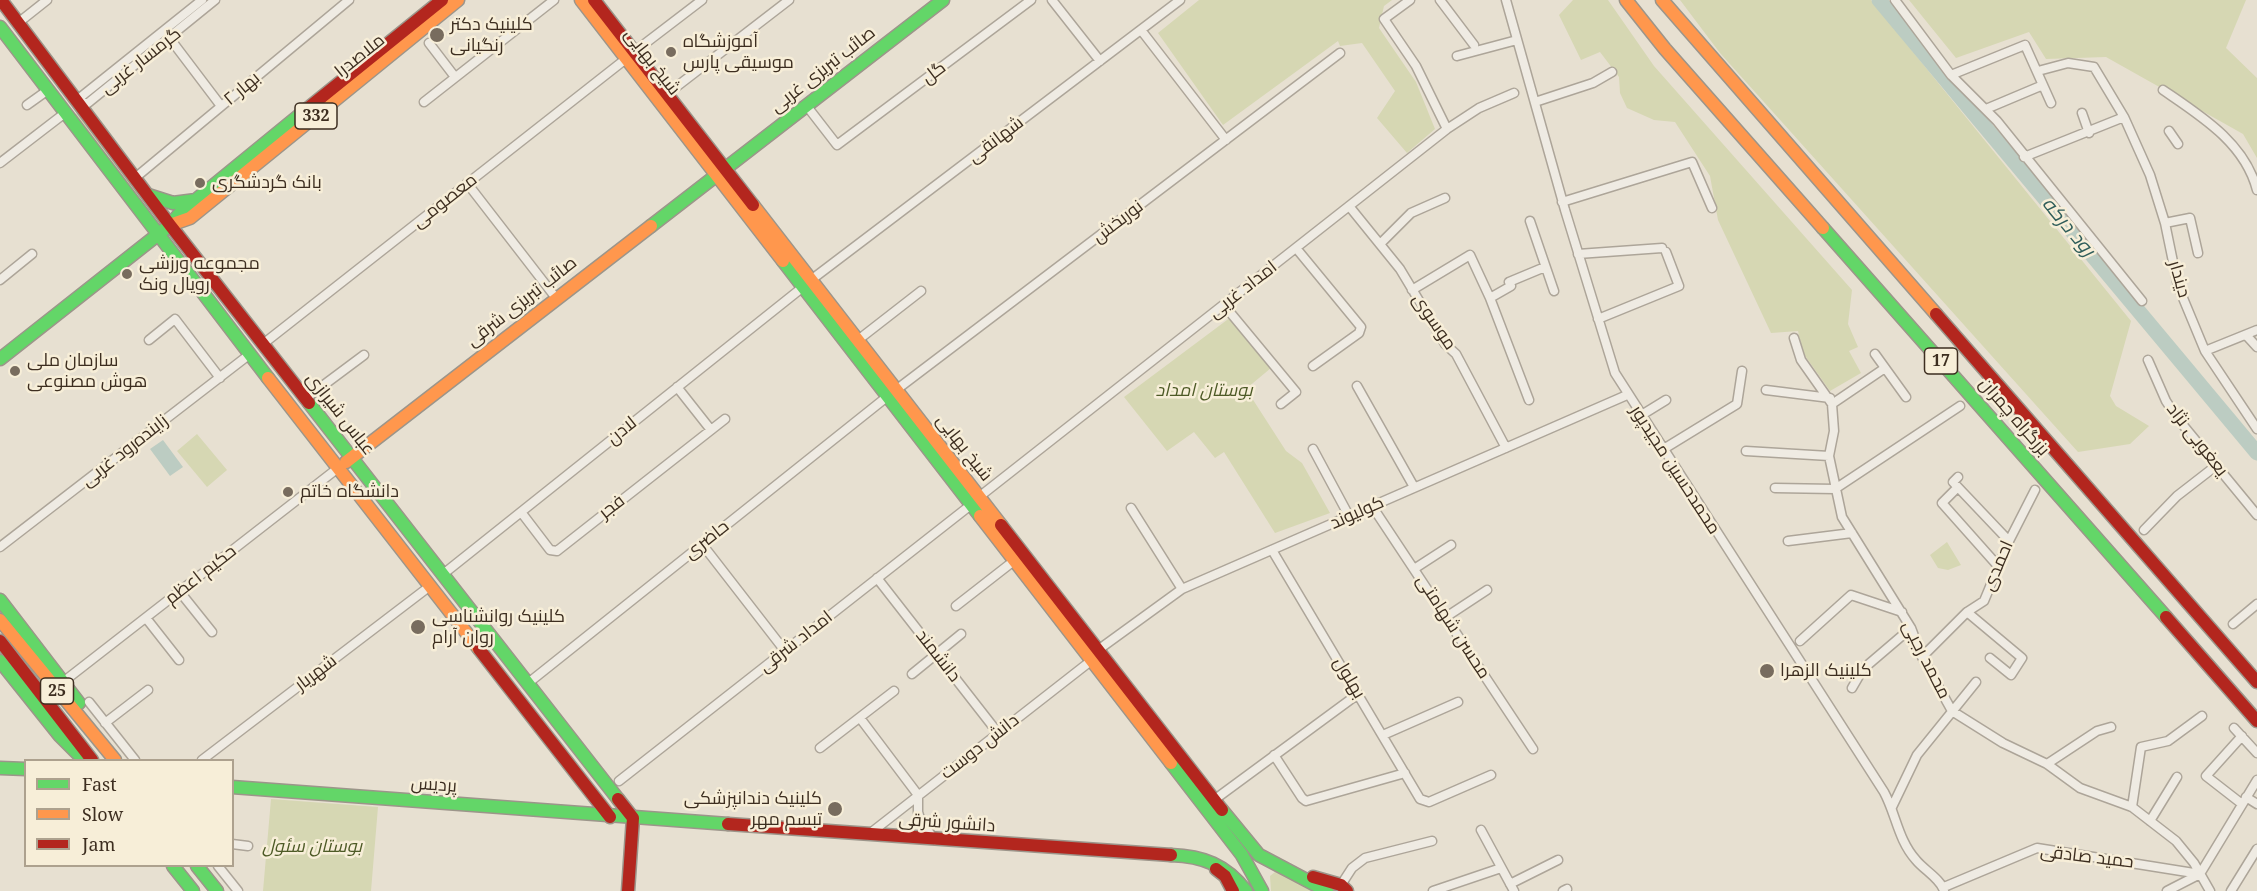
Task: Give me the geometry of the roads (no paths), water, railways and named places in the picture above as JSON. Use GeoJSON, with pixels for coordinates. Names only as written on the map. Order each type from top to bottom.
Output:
{"type":"FeatureCollection","features":[{"type":"Feature","properties":{"kind":"main road","name":"عباس شیرازی"},"geometry":{"type":"LineString","coordinates":[[1,0],[170,225],[526,684],[633,818]]}},
{"type":"Feature","properties":{"kind":"main road","name":"ملاصدرا"},"geometry":{"type":"LineString","coordinates":[[0,359],[158,235],[196,200],[442,0]]}},
{"type":"Feature","properties":{"kind":"main road","name":"ملاصدرا"},"geometry":{"type":"LineString","coordinates":[[170,225],[190,218],[458,0]]}},
{"type":"Feature","properties":{"kind":"main road","name":"شیخ بهایی"},"geometry":{"type":"LineString","coordinates":[[581,0],[599,15],[1095,655],[1242,855],[1262,891]]}},
{"type":"Feature","properties":{"kind":"main road","name":"شیخ بهایی"},"geometry":{"type":"LineString","coordinates":[[594,0],[599,15]]}},
{"type":"Feature","properties":{"kind":"main road","name":"صائب تبریزی غربی"},"geometry":{"type":"LineString","coordinates":[[720,171],[943,0]]}},
{"type":"Feature","properties":{"kind":"main road","name":"بزرگراه چمران"},"geometry":{"type":"LineString","coordinates":[[1626,0],[1665,49],[2257,721]]}},
{"type":"Feature","properties":{"kind":"main road","name":"بزرگراه چمران"},"geometry":{"type":"LineString","coordinates":[[1662,0],[2257,682]]}},
{"type":"Feature","properties":{"kind":"main road","name":"عباس شیرازی"},"geometry":{"type":"LineString","coordinates":[[2,35],[48,90],[146,220],[610,817]]}},
{"type":"Feature","properties":{"kind":"main road","name":"شیخ بهایی"},"geometry":{"type":"LineString","coordinates":[[630,55],[667,94],[720,171]]}},
{"type":"Feature","properties":{"kind":"main road"},"geometry":{"type":"LineString","coordinates":[[65,113],[78,103]]}},
{"type":"Feature","properties":{"kind":"main road","name":"صائب تبریزی شرقی"},"geometry":{"type":"LineString","coordinates":[[351,458],[720,171]]}},
{"type":"Feature","properties":{"kind":"main road"},"geometry":{"type":"LineString","coordinates":[[148,195],[173,203],[196,200]]}},
{"type":"Feature","properties":{"kind":"main road"},"geometry":{"type":"LineString","coordinates":[[146,220],[155,218],[158,209]]}},
{"type":"Feature","properties":{"kind":"main road","name":"شیخ بهایی"},"geometry":{"type":"LineString","coordinates":[[807,283],[858,340],[892,393]]}},
{"type":"Feature","properties":{"kind":"main road"},"geometry":{"type":"LineString","coordinates":[[338,468],[351,458]]}},
{"type":"Feature","properties":{"kind":"main road","name":"شیخ بهایی"},"geometry":{"type":"LineString","coordinates":[[976,501],[1015,560],[1059,608]]}},
{"type":"Feature","properties":{"kind":"main road"},"geometry":{"type":"LineString","coordinates":[[0,600],[81,706],[96,735]]}},
{"type":"Feature","properties":{"kind":"main road","name":"25"},"geometry":{"type":"LineString","coordinates":[[0,620],[115,759]]}},
{"type":"Feature","properties":{"kind":"main road","name":"25"},"geometry":{"type":"LineString","coordinates":[[0,641],[91,759]]}},
{"type":"Feature","properties":{"kind":"main road","name":"شیخ بهایی"},"geometry":{"type":"LineString","coordinates":[[1095,655],[1257,854],[1270,863],[1302,875],[1327,891]]}},
{"type":"Feature","properties":{"kind":"main road"},"geometry":{"type":"LineString","coordinates":[[0,661],[60,736],[85,759]]}},
{"type":"Feature","properties":{"kind":"main road"},"geometry":{"type":"LineString","coordinates":[[0,768],[24,769]]}},
{"type":"Feature","properties":{"kind":"main road","name":"پردیس"},"geometry":{"type":"LineString","coordinates":[[234,787],[633,818]]}},
{"type":"Feature","properties":{"kind":"main road"},"geometry":{"type":"LineString","coordinates":[[573,814],[587,808],[590,792]]}},
{"type":"Feature","properties":{"kind":"main road"},"geometry":{"type":"LineString","coordinates":[[628,891],[633,818]]}},
{"type":"Feature","properties":{"kind":"main road","name":"دانشور شرقی"},"geometry":{"type":"LineString","coordinates":[[633,818],[1131,854],[1190,856],[1212,861],[1229,870],[1246,891]]}},
{"type":"Feature","properties":{"kind":"main road"},"geometry":{"type":"LineString","coordinates":[[1131,854],[1145,860],[1189,861],[1215,868],[1225,876],[1233,891]]}},
{"type":"Feature","properties":{"kind":"main road"},"geometry":{"type":"LineString","coordinates":[[174,867],[193,891]]}},
{"type":"Feature","properties":{"kind":"main road"},"geometry":{"type":"LineString","coordinates":[[198,867],[217,891]]}},
{"type":"Feature","properties":{"kind":"main road"},"geometry":{"type":"LineString","coordinates":[[1302,875],[1319,877],[1344,888]]}},
{"type":"Feature","properties":{"kind":"street"},"geometry":{"type":"LineString","coordinates":[[18,23],[47,0]]}},
{"type":"Feature","properties":{"kind":"street","name":"گرمسار غربی"},"geometry":{"type":"LineString","coordinates":[[202,0],[82,96],[78,103],[88,103],[170,39],[215,0]]}},
{"type":"Feature","properties":{"kind":"street","name":"بهار ۲"},"geometry":{"type":"LineString","coordinates":[[135,178],[349,0]]}},
{"type":"Feature","properties":{"kind":"street"},"geometry":{"type":"LineString","coordinates":[[424,102],[554,0]]}},
{"type":"Feature","properties":{"kind":"street","name":"معصومی"},"geometry":{"type":"LineString","coordinates":[[263,344],[702,0]]}},
{"type":"Feature","properties":{"kind":"street"},"geometry":{"type":"LineString","coordinates":[[667,94],[789,0]]}},
{"type":"Feature","properties":{"kind":"street","name":"گل"},"geometry":{"type":"LineString","coordinates":[[806,105],[837,145],[1031,0]]}},
{"type":"Feature","properties":{"kind":"street"},"geometry":{"type":"LineString","coordinates":[[1052,0],[1100,61]]}},
{"type":"Feature","properties":{"kind":"street","name":"شهانقی"},"geometry":{"type":"LineString","coordinates":[[807,283],[1180,0]]}},
{"type":"Feature","properties":{"kind":"street"},"geometry":{"type":"LineString","coordinates":[[1410,0],[1384,19],[1416,66],[1448,129]]}},
{"type":"Feature","properties":{"kind":"street"},"geometry":{"type":"LineString","coordinates":[[1440,0],[1474,45]]}},
{"type":"Feature","properties":{"kind":"street","name":"محمدحسین مجیدپور"},"geometry":{"type":"LineString","coordinates":[[1506,0],[1562,202],[1615,373],[1640,416],[1892,807],[1899,832],[1915,860],[1944,889]]}},
{"type":"Feature","properties":{"kind":"street"},"geometry":{"type":"LineString","coordinates":[[1895,0],[1951,75],[1986,109],[2142,301]]}},
{"type":"Feature","properties":{"kind":"street"},"geometry":{"type":"LineString","coordinates":[[1142,30],[1226,140]]}},
{"type":"Feature","properties":{"kind":"street"},"geometry":{"type":"LineString","coordinates":[[164,31],[221,106]]}},
{"type":"Feature","properties":{"kind":"street"},"geometry":{"type":"LineString","coordinates":[[1457,56],[1517,40]]}},
{"type":"Feature","properties":{"kind":"street"},"geometry":{"type":"LineString","coordinates":[[429,43],[455,77]]}},
{"type":"Feature","properties":{"kind":"street"},"geometry":{"type":"LineString","coordinates":[[1951,75],[2025,45],[2050,103]]}},
{"type":"Feature","properties":{"kind":"street","name":"نوربخش"},"geometry":{"type":"LineString","coordinates":[[892,393],[1340,53]]}},
{"type":"Feature","properties":{"kind":"street","name":"دیندار"},"geometry":{"type":"LineString","coordinates":[[2038,71],[2068,63],[2094,67],[2124,117],[2150,175],[2164,223],[2178,286],[2205,351],[2257,429]]}},
{"type":"Feature","properties":{"kind":"street"},"geometry":{"type":"LineString","coordinates":[[1535,102],[1593,83],[1612,72]]}},
{"type":"Feature","properties":{"kind":"street"},"geometry":{"type":"LineString","coordinates":[[1986,109],[2043,85]]}},
{"type":"Feature","properties":{"kind":"street"},"geometry":{"type":"LineString","coordinates":[[27,105],[48,90]]}},
{"type":"Feature","properties":{"kind":"street"},"geometry":{"type":"LineString","coordinates":[[2163,90],[2223,135],[2245,161],[2257,190]]}},
{"type":"Feature","properties":{"kind":"street","name":"امداد غربی"},"geometry":{"type":"LineString","coordinates":[[976,501],[1448,129],[1479,108],[1514,93]]}},
{"type":"Feature","properties":{"kind":"street"},"geometry":{"type":"LineString","coordinates":[[0,163],[65,113]]}},
{"type":"Feature","properties":{"kind":"street"},"geometry":{"type":"LineString","coordinates":[[2082,113],[2089,133]]}},
{"type":"Feature","properties":{"kind":"street"},"geometry":{"type":"LineString","coordinates":[[2024,157],[2089,133],[2124,117]]}},
{"type":"Feature","properties":{"kind":"street"},"geometry":{"type":"LineString","coordinates":[[2169,131],[2178,144]]}},
{"type":"Feature","properties":{"kind":"street"},"geometry":{"type":"LineString","coordinates":[[1562,202],[1692,162],[1712,208]]}},
{"type":"Feature","properties":{"kind":"street"},"geometry":{"type":"LineString","coordinates":[[467,183],[556,298]]}},
{"type":"Feature","properties":{"kind":"street"},"geometry":{"type":"LineString","coordinates":[[1380,244],[1411,213],[1445,198]]}},
{"type":"Feature","properties":{"kind":"street","name":"موسوی"},"geometry":{"type":"LineString","coordinates":[[1349,206],[1380,244],[1445,344],[1456,354],[1506,448]]}},
{"type":"Feature","properties":{"kind":"street"},"geometry":{"type":"LineString","coordinates":[[2164,223],[2190,218],[2198,253]]}},
{"type":"Feature","properties":{"kind":"street"},"geometry":{"type":"LineString","coordinates":[[1530,221],[1554,291]]}},
{"type":"Feature","properties":{"kind":"street"},"geometry":{"type":"LineString","coordinates":[[1296,248],[1361,327],[1359,333],[1313,366]]}},
{"type":"Feature","properties":{"kind":"street"},"geometry":{"type":"LineString","coordinates":[[1578,254],[1664,250],[1679,286],[1598,319]]}},
{"type":"Feature","properties":{"kind":"street"},"geometry":{"type":"LineString","coordinates":[[0,280],[32,254]]}},
{"type":"Feature","properties":{"kind":"street"},"geometry":{"type":"LineString","coordinates":[[1412,290],[1470,255],[1490,298],[1529,400]]}},
{"type":"Feature","properties":{"kind":"street"},"geometry":{"type":"LineString","coordinates":[[1490,298],[1511,286],[1509,282],[1545,267]]}},
{"type":"Feature","properties":{"kind":"street","name":"لادن"},"geometry":{"type":"LineString","coordinates":[[442,575],[807,283]]}},
{"type":"Feature","properties":{"kind":"street"},"geometry":{"type":"LineString","coordinates":[[858,340],[921,291]]}},
{"type":"Feature","properties":{"kind":"street"},"geometry":{"type":"LineString","coordinates":[[1224,305],[1296,392],[1281,404]]}},
{"type":"Feature","properties":{"kind":"street"},"geometry":{"type":"LineString","coordinates":[[149,340],[175,319],[220,378]]}},
{"type":"Feature","properties":{"kind":"street"},"geometry":{"type":"LineString","coordinates":[[2205,351],[2257,330]]}},
{"type":"Feature","properties":{"kind":"street"},"geometry":{"type":"LineString","coordinates":[[2246,335],[2257,346]]}},
{"type":"Feature","properties":{"kind":"street"},"geometry":{"type":"LineString","coordinates":[[1794,338],[1801,360],[1831,401]]}},
{"type":"Feature","properties":{"kind":"street","name":"زاینده‌رود غربی"},"geometry":{"type":"LineString","coordinates":[[0,547],[250,354]]}},
{"type":"Feature","properties":{"kind":"street"},"geometry":{"type":"LineString","coordinates":[[1875,354],[1906,397]]}},
{"type":"Feature","properties":{"kind":"street"},"geometry":{"type":"LineString","coordinates":[[305,399],[364,355]]}},
{"type":"Feature","properties":{"kind":"street","name":"یعغوبی نژاد"},"geometry":{"type":"LineString","coordinates":[[2148,360],[2166,401],[2188,432],[2257,515]]}},
{"type":"Feature","properties":{"kind":"street"},"geometry":{"type":"LineString","coordinates":[[1766,390],[1831,401],[1885,368]]}},
{"type":"Feature","properties":{"kind":"street"},"geometry":{"type":"LineString","coordinates":[[1662,450],[1737,404],[1742,371]]}},
{"type":"Feature","properties":{"kind":"street"},"geometry":{"type":"LineString","coordinates":[[677,387],[711,430]]}},
{"type":"Feature","properties":{"kind":"street"},"geometry":{"type":"LineString","coordinates":[[1357,387],[1414,488]]}},
{"type":"Feature","properties":{"kind":"street","name":"حاضری"},"geometry":{"type":"LineString","coordinates":[[526,684],[892,393]]}},
{"type":"Feature","properties":{"kind":"street","name":"کولیوند"},"geometry":{"type":"LineString","coordinates":[[1095,655],[1182,589],[1627,395]]}},
{"type":"Feature","properties":{"kind":"street"},"geometry":{"type":"LineString","coordinates":[[1640,416],[1666,400]]}},
{"type":"Feature","properties":{"kind":"street","name":"محمد رجبی"},"geometry":{"type":"LineString","coordinates":[[1831,401],[1834,431],[1829,456],[1842,517],[1902,612],[1922,657],[1952,711],[1988,734],[2047,764],[2080,788],[2132,807],[2176,841],[2210,891]]}},
{"type":"Feature","properties":{"kind":"street"},"geometry":{"type":"LineString","coordinates":[[1775,488],[1835,489],[1960,405]]}},
{"type":"Feature","properties":{"kind":"street","name":"فجر"},"geometry":{"type":"LineString","coordinates":[[521,513],[550,550],[557,551],[725,419]]}},
{"type":"Feature","properties":{"kind":"street"},"geometry":{"type":"LineString","coordinates":[[1313,449],[1349,516]]}},
{"type":"Feature","properties":{"kind":"street"},"geometry":{"type":"LineString","coordinates":[[1746,451],[1829,456]]}},
{"type":"Feature","properties":{"kind":"street"},"geometry":{"type":"LineString","coordinates":[[2144,530],[2177,496],[2217,465]]}},
{"type":"Feature","properties":{"kind":"street","name":"حکیم اعظم"},"geometry":{"type":"LineString","coordinates":[[63,682],[338,468]]}},
{"type":"Feature","properties":{"kind":"street"},"geometry":{"type":"LineString","coordinates":[[1958,477],[1953,482],[1957,488],[2009,541]]}},
{"type":"Feature","properties":{"kind":"street"},"geometry":{"type":"LineString","coordinates":[[1957,488],[1942,504],[1998,566]]}},
{"type":"Feature","properties":{"kind":"street","name":"احمدی"},"geometry":{"type":"LineString","coordinates":[[1922,657],[1967,612],[1984,601],[2009,541],[2035,490]]}},
{"type":"Feature","properties":{"kind":"street","name":"امداد شرقی"},"geometry":{"type":"LineString","coordinates":[[619,781],[976,501]]}},
{"type":"Feature","properties":{"kind":"street","name":"محسن شهامتی"},"geometry":{"type":"LineString","coordinates":[[1372,506],[1533,749]]}},
{"type":"Feature","properties":{"kind":"street"},"geometry":{"type":"LineString","coordinates":[[1131,508],[1182,589]]}},
{"type":"Feature","properties":{"kind":"street"},"geometry":{"type":"LineString","coordinates":[[1788,541],[1852,533]]}},
{"type":"Feature","properties":{"kind":"street"},"geometry":{"type":"LineString","coordinates":[[702,544],[785,651]]}},
{"type":"Feature","properties":{"kind":"street"},"geometry":{"type":"LineString","coordinates":[[1414,569],[1451,545]]}},
{"type":"Feature","properties":{"kind":"street","name":"بهلول"},"geometry":{"type":"LineString","coordinates":[[1272,550],[1420,799],[1429,802],[1491,775]]}},
{"type":"Feature","properties":{"kind":"street"},"geometry":{"type":"LineString","coordinates":[[956,606],[1015,560]]}},
{"type":"Feature","properties":{"kind":"street","name":"دانشمند"},"geometry":{"type":"LineString","coordinates":[[878,578],[998,733]]}},
{"type":"Feature","properties":{"kind":"street","name":"شهریار"},"geometry":{"type":"LineString","coordinates":[[203,759],[430,586]]}},
{"type":"Feature","properties":{"kind":"street"},"geometry":{"type":"LineString","coordinates":[[1446,617],[1487,590]]}},
{"type":"Feature","properties":{"kind":"street"},"geometry":{"type":"LineString","coordinates":[[180,592],[212,632]]}},
{"type":"Feature","properties":{"kind":"street"},"geometry":{"type":"LineString","coordinates":[[1800,641],[1851,595],[1902,612]]}},
{"type":"Feature","properties":{"kind":"street"},"geometry":{"type":"LineString","coordinates":[[2233,624],[2257,604]]}},
{"type":"Feature","properties":{"kind":"street"},"geometry":{"type":"LineString","coordinates":[[1967,612],[2022,658],[2011,675],[1990,658]]}},
{"type":"Feature","properties":{"kind":"street"},"geometry":{"type":"LineString","coordinates":[[146,618],[179,660]]}},
{"type":"Feature","properties":{"kind":"street"},"geometry":{"type":"LineString","coordinates":[[1852,688],[1863,669],[1911,628]]}},
{"type":"Feature","properties":{"kind":"street"},"geometry":{"type":"LineString","coordinates":[[912,674],[962,634]]}},
{"type":"Feature","properties":{"kind":"street","name":"دانش دوست"},"geometry":{"type":"LineString","coordinates":[[868,835],[1095,655]]}},
{"type":"Feature","properties":{"kind":"street"},"geometry":{"type":"LineString","coordinates":[[1892,807],[1917,755],[1976,682]]}},
{"type":"Feature","properties":{"kind":"street"},"geometry":{"type":"LineString","coordinates":[[105,723],[148,690]]}},
{"type":"Feature","properties":{"kind":"street"},"geometry":{"type":"LineString","coordinates":[[820,748],[894,691]]}},
{"type":"Feature","properties":{"kind":"street"},"geometry":{"type":"LineString","coordinates":[[1214,800],[1358,694]]}},
{"type":"Feature","properties":{"kind":"street"},"geometry":{"type":"LineString","coordinates":[[88,702],[134,759]]}},
{"type":"Feature","properties":{"kind":"street"},"geometry":{"type":"LineString","coordinates":[[1383,735],[1458,702]]}},
{"type":"Feature","properties":{"kind":"street"},"geometry":{"type":"LineString","coordinates":[[2132,807],[2141,747],[2168,741],[2202,716]]}},
{"type":"Feature","properties":{"kind":"street"},"geometry":{"type":"LineString","coordinates":[[860,718],[918,795],[918,812],[921,822],[935,840]]}},
{"type":"Feature","properties":{"kind":"street"},"geometry":{"type":"LineString","coordinates":[[2047,764],[2097,731],[2111,727]]}},
{"type":"Feature","properties":{"kind":"street"},"geometry":{"type":"LineString","coordinates":[[2234,728],[2257,753]]}},
{"type":"Feature","properties":{"kind":"street"},"geometry":{"type":"LineString","coordinates":[[2242,736],[2206,776],[2244,801],[2257,804]]}},
{"type":"Feature","properties":{"kind":"street"},"geometry":{"type":"LineString","coordinates":[[1275,755],[1306,801],[1405,773]]}},
{"type":"Feature","properties":{"kind":"street"},"geometry":{"type":"LineString","coordinates":[[2150,821],[2177,777]]}},
{"type":"Feature","properties":{"kind":"street"},"geometry":{"type":"LineString","coordinates":[[2167,891],[2200,874],[2257,780]]}},
{"type":"Feature","properties":{"kind":"street"},"geometry":{"type":"LineString","coordinates":[[1481,830],[1512,887],[1558,860]]}},
{"type":"Feature","properties":{"kind":"street"},"geometry":{"type":"LineString","coordinates":[[1344,888],[1353,868],[1365,858],[1432,841]]}},
{"type":"Feature","properties":{"kind":"street"},"geometry":{"type":"LineString","coordinates":[[234,844],[248,846]]}},
{"type":"Feature","properties":{"kind":"street","name":"حمید صادقی"},"geometry":{"type":"LineString","coordinates":[[1944,889],[2037,848],[2200,874]]}},
{"type":"Feature","properties":{"kind":"street"},"geometry":{"type":"LineString","coordinates":[[2231,891],[2257,849]]}},
{"type":"Feature","properties":{"kind":"street"},"geometry":{"type":"LineString","coordinates":[[219,867],[238,891]]}},
{"type":"Feature","properties":{"kind":"street"},"geometry":{"type":"LineString","coordinates":[[1433,891],[1501,868]]}},
{"type":"Feature","properties":{"kind":"waterway","name":"رود درکه"},"geometry":{"type":"LineString","coordinates":[[1879,0],[2257,453]]}},
{"type":"Feature","properties":{"kind":"place","name":"کلینیک دکتر رنگیانی"},"geometry":{"type":"Point","coordinates":[437,35]}},
{"type":"Feature","properties":{"kind":"place","name":"آموزشگاه موسیقی پارس"},"geometry":{"type":"Point","coordinates":[671,52]}},
{"type":"Feature","properties":{"kind":"place","name":"بانک گردشگری"},"geometry":{"type":"Point","coordinates":[200,183]}},
{"type":"Feature","properties":{"kind":"place","name":"مجموعه ورزشی رویال ونک"},"geometry":{"type":"Point","coordinates":[127,274]}},
{"type":"Feature","properties":{"kind":"place","name":"سازمان ملی هوش مصنوعی"},"geometry":{"type":"Point","coordinates":[15,371]}},
{"type":"Feature","properties":{"kind":"place","name":"دانشگاه خاتم"},"geometry":{"type":"Point","coordinates":[288,492]}},
{"type":"Feature","properties":{"kind":"place","name":"کلینیک روانشناسی روان آرام"},"geometry":{"type":"Point","coordinates":[418,627]}},
{"type":"Feature","properties":{"kind":"place","name":"کلینیک الزهرا"},"geometry":{"type":"Point","coordinates":[1767,671]}},
{"type":"Feature","properties":{"kind":"place","name":"کلینیک دندانپزشکی تبسم مهر"},"geometry":{"type":"Point","coordinates":[835,809]}},
{"type":"Feature","properties":{"kind":"park label","name":"بوستان امداد"},"geometry":{"type":"Point","coordinates":[1204,391]}},
{"type":"Feature","properties":{"kind":"park label","name":"بوستان سئول"},"geometry":{"type":"Point","coordinates":[312,847]}}]}
